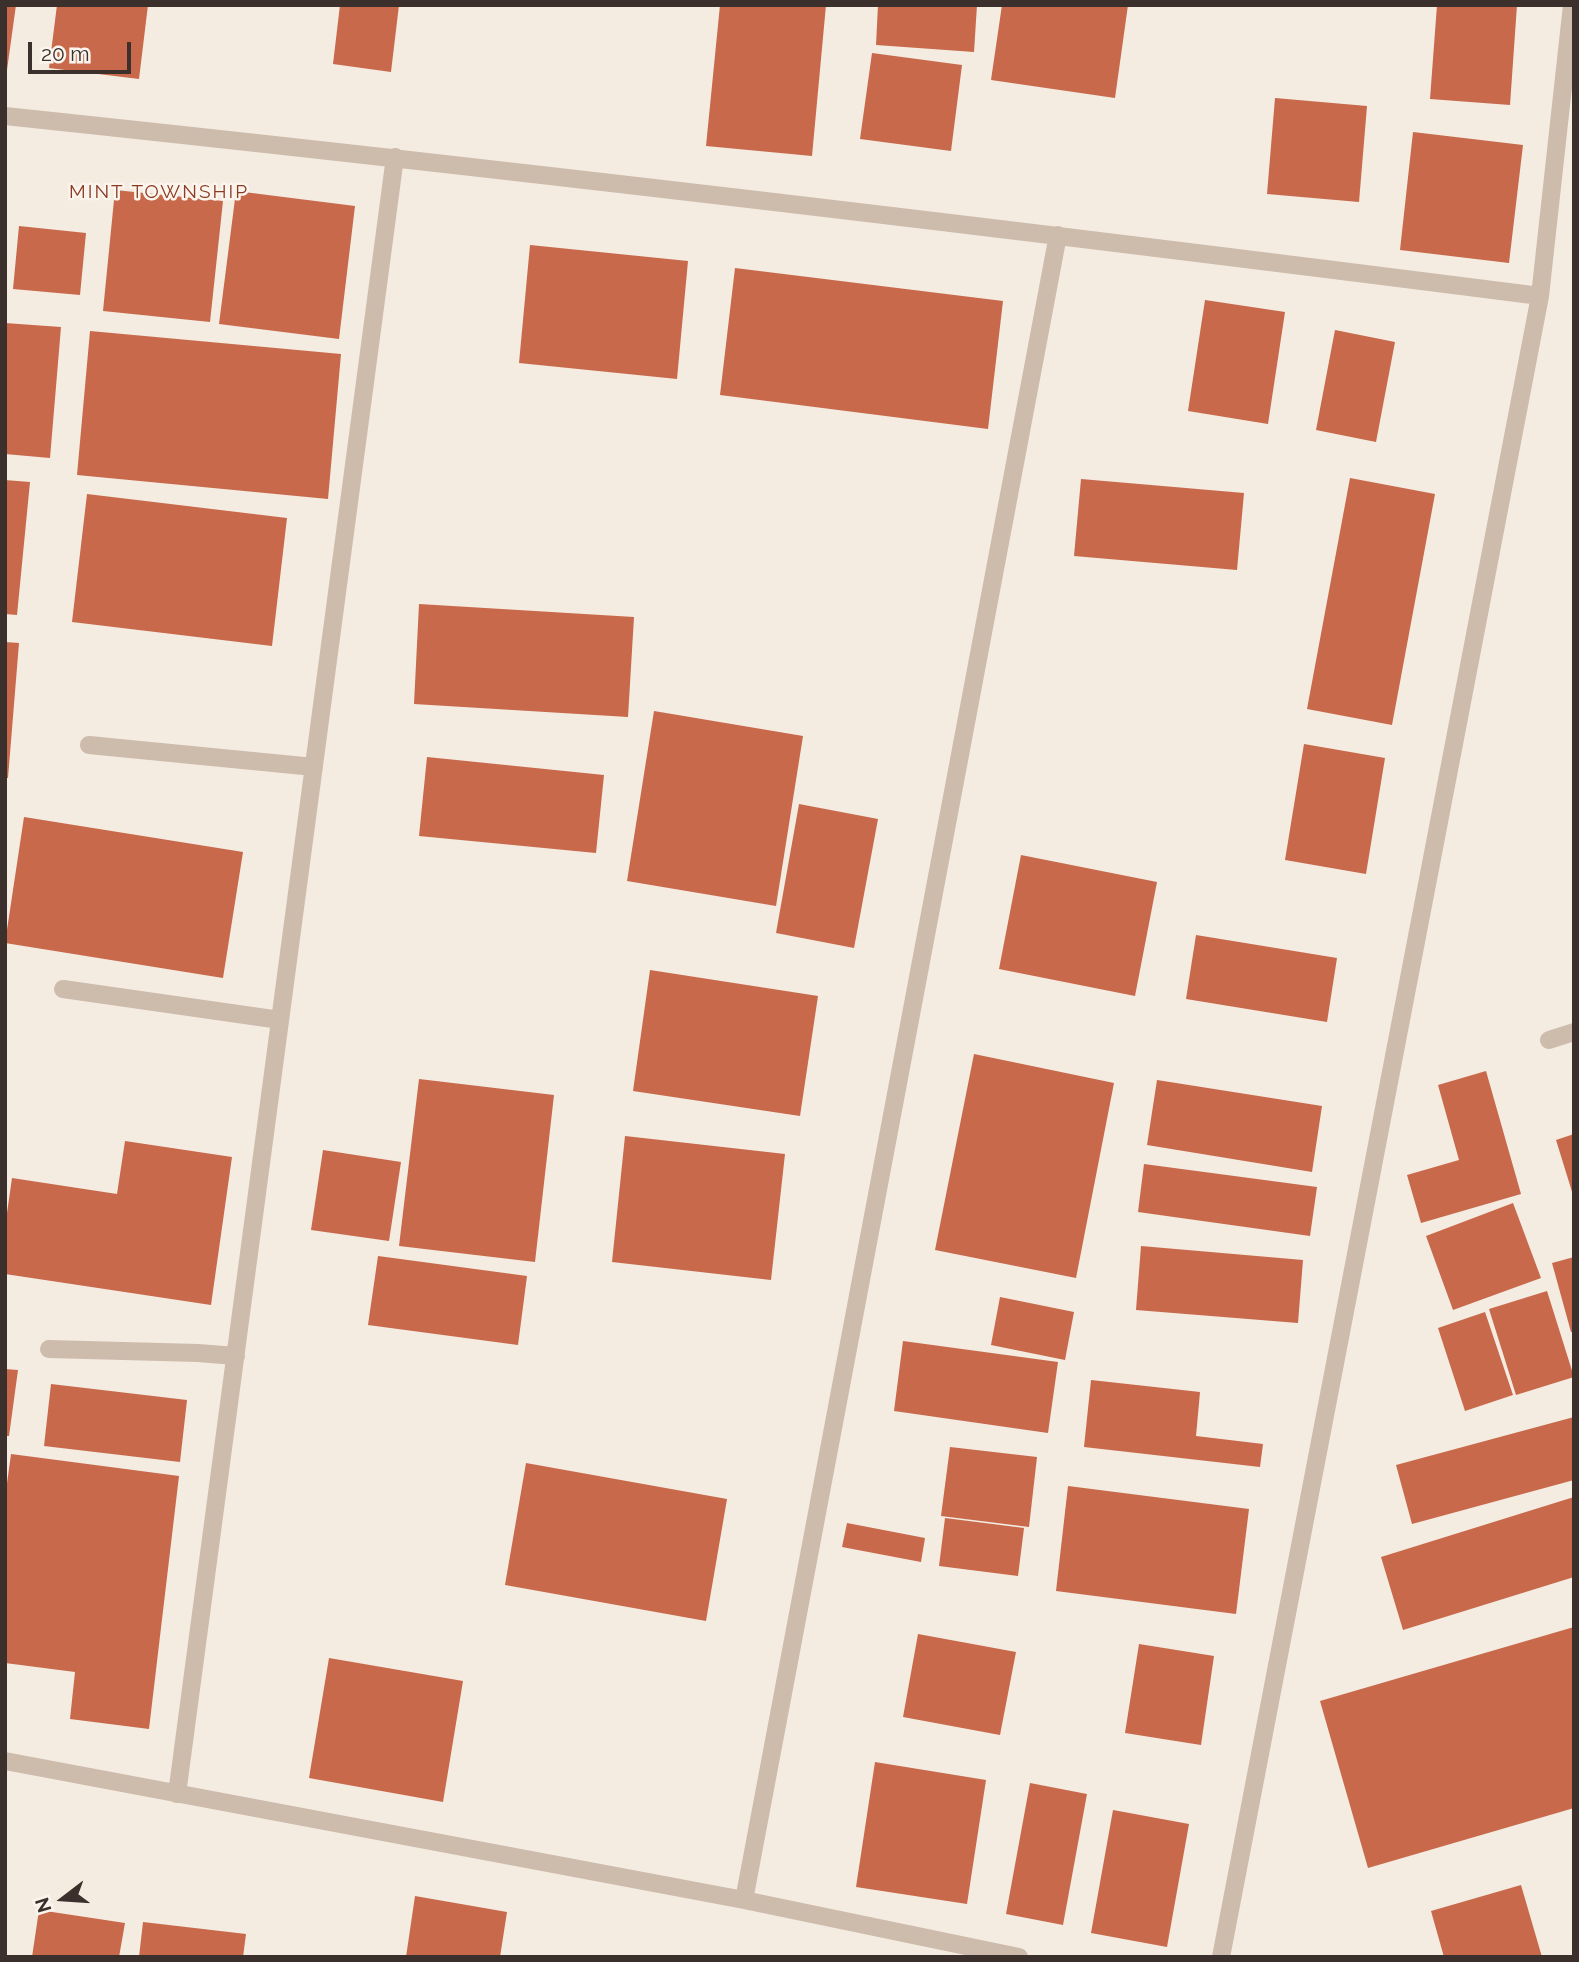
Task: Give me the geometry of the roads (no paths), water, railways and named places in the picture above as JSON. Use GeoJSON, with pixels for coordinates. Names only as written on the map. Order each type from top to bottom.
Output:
{"type":"FeatureCollection","features":[{"type":"Feature","properties":{"kind":"street"},"geometry":{"type":"LineString","coordinates":[[1221,1957],[1540,296],[1572,5]]}},
{"type":"Feature","properties":{"kind":"street"},"geometry":{"type":"LineString","coordinates":[[5,116],[395,157],[1058,235],[1540,296]]}},
{"type":"Feature","properties":{"kind":"street"},"geometry":{"type":"LineString","coordinates":[[177,1794],[395,157]]}},
{"type":"Feature","properties":{"kind":"street"},"geometry":{"type":"LineString","coordinates":[[744,1900],[1058,235]]}},
{"type":"Feature","properties":{"kind":"street"},"geometry":{"type":"LineString","coordinates":[[89,745],[314,767]]}},
{"type":"Feature","properties":{"kind":"street"},"geometry":{"type":"LineString","coordinates":[[63,989],[280,1020]]}},
{"type":"Feature","properties":{"kind":"street"},"geometry":{"type":"LineString","coordinates":[[1549,1040],[1574,1032]]}},
{"type":"Feature","properties":{"kind":"street"},"geometry":{"type":"LineString","coordinates":[[49,1349],[236,1356]]}},
{"type":"Feature","properties":{"kind":"street"},"geometry":{"type":"LineString","coordinates":[[5,1760],[744,1900],[1019,1957]]}},
{"type":"Feature","properties":{"kind":"district","name":"MINT TOWNSHIP"},"geometry":{"type":"Point","coordinates":[159,192]}}]}
